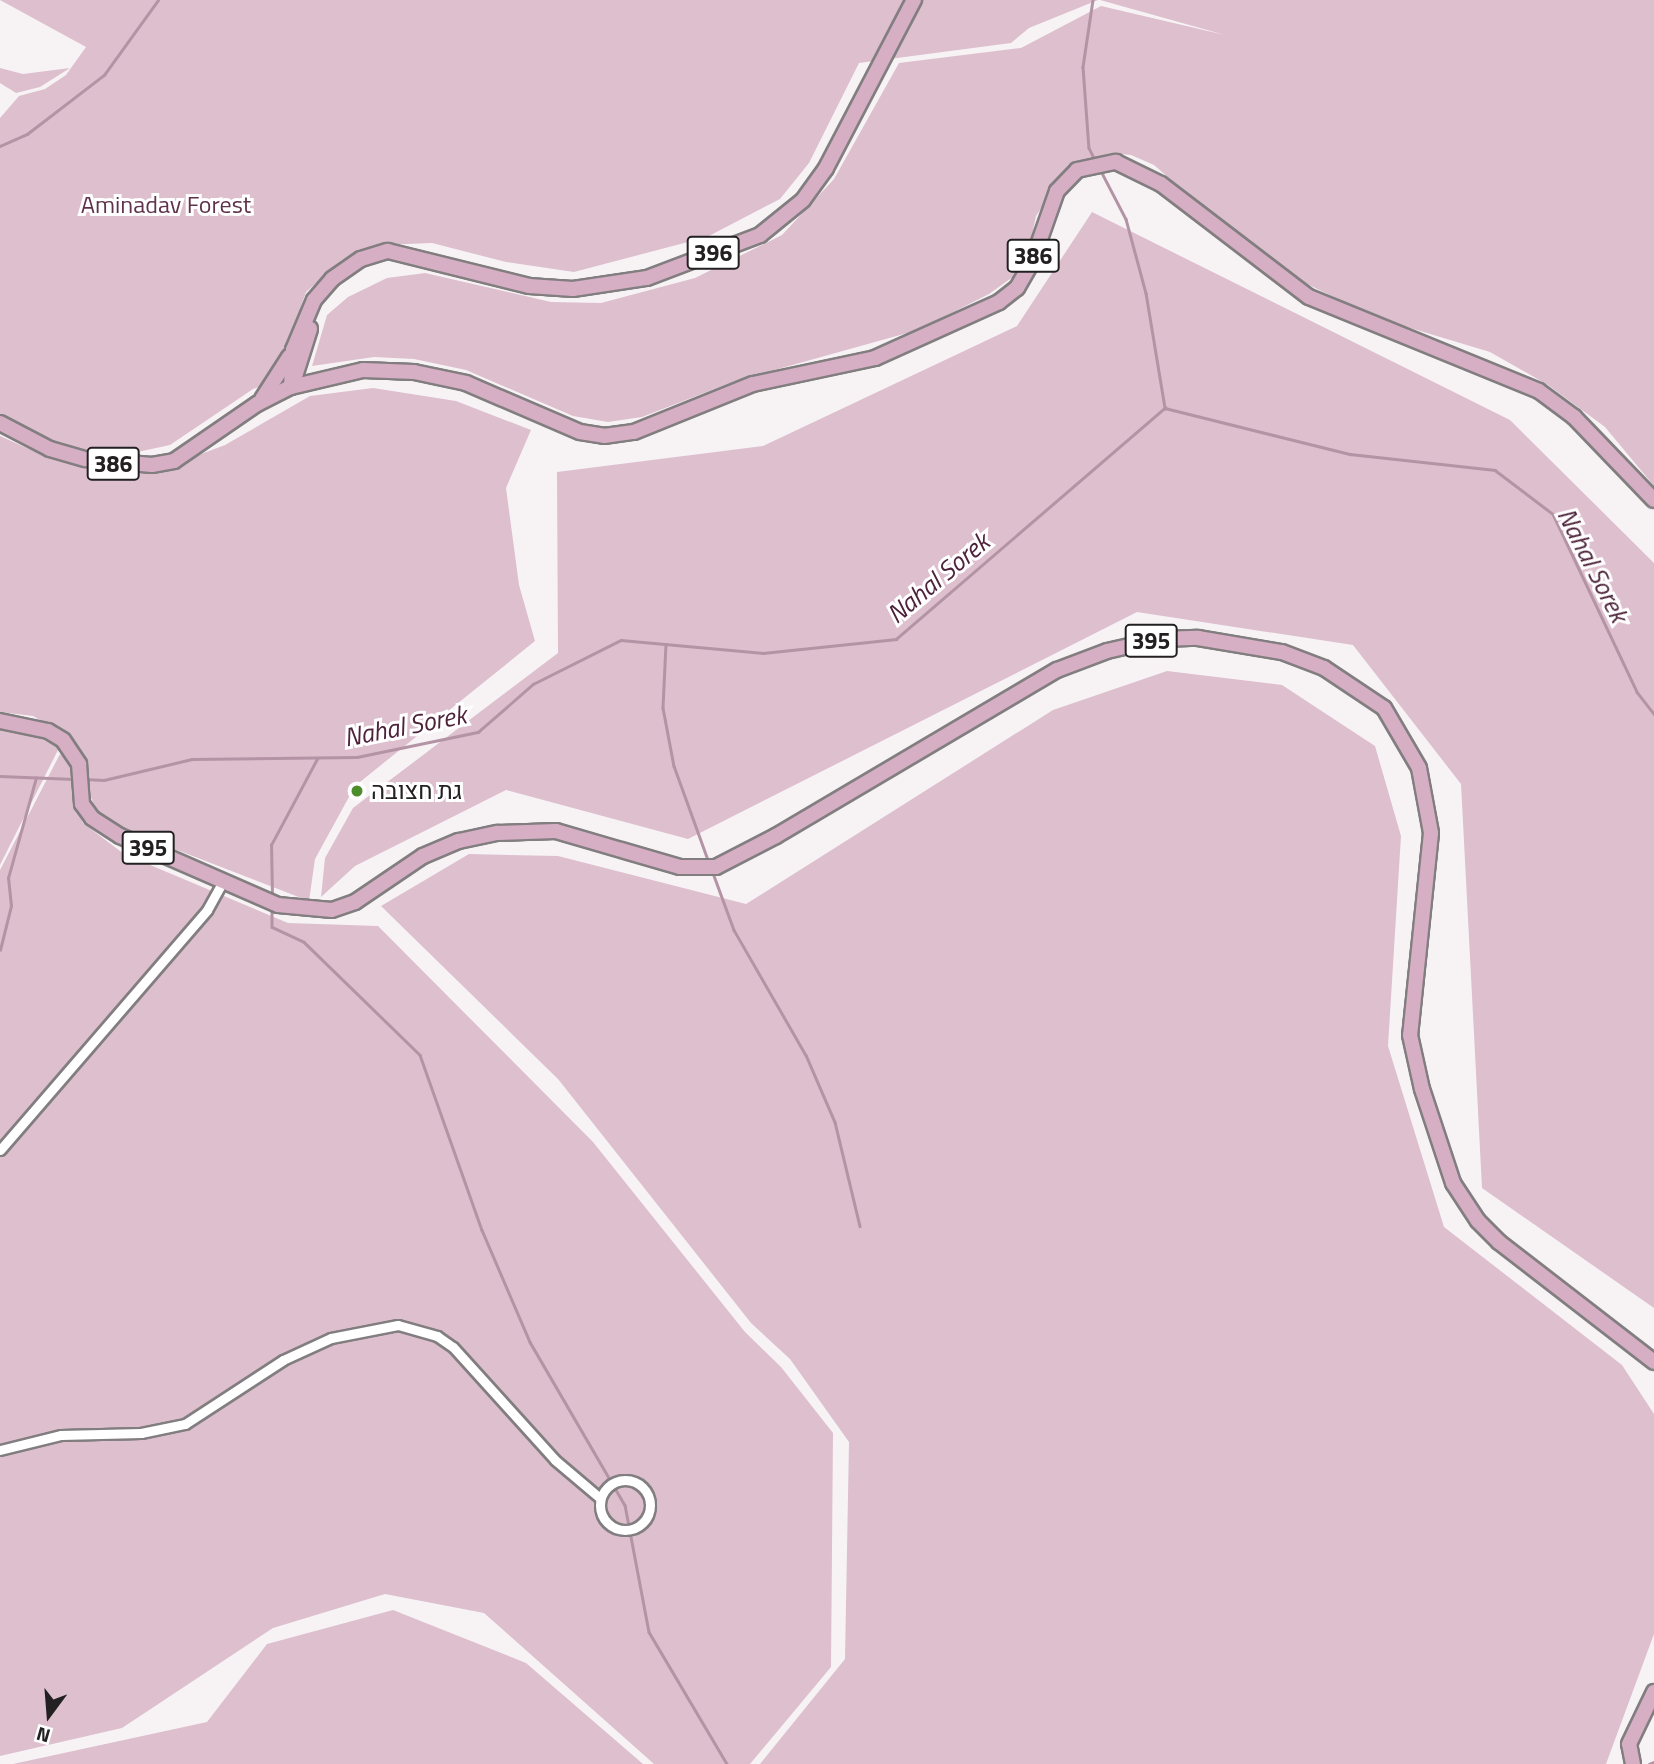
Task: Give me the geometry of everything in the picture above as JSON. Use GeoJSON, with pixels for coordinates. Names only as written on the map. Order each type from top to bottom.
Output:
{"type":"FeatureCollection","features":[{"type":"Feature","properties":{"kind":"main road","name":"396"},"geometry":{"type":"LineString","coordinates":[[388,251],[529,286],[573,289],[647,278],[760,235],[803,200],[825,168],[914,0]]}},
{"type":"Feature","properties":{"kind":"main road","name":"386"},"geometry":{"type":"LineString","coordinates":[[0,424],[50,449],[109,464],[152,465],[174,461],[257,404],[291,387],[363,370],[414,372],[466,383],[580,432],[604,436],[634,432],[753,384],[875,358],[922,340],[999,302],[1017,288],[1032,262],[1057,191],[1077,170],[1116,162],[1161,184],[1309,297],[1538,391],[1574,416],[1654,500]]}},
{"type":"Feature","properties":{"kind":"main road"},"geometry":{"type":"LineString","coordinates":[[257,404],[293,349],[314,300],[332,279],[361,260],[388,251]]}},
{"type":"Feature","properties":{"kind":"main road"},"geometry":{"type":"LineString","coordinates":[[291,387],[324,297],[359,267],[388,251]]}},
{"type":"Feature","properties":{"kind":"main road"},"geometry":{"type":"LineString","coordinates":[[291,387],[293,349]]}},
{"type":"Feature","properties":{"kind":"main road","name":"395"},"geometry":{"type":"LineString","coordinates":[[0,721],[48,731],[73,751],[79,764],[78,789],[82,804],[98,822],[278,905],[305,911],[332,910],[355,902],[423,856],[459,841],[529,830],[585,838],[680,867],[716,867],[805,820],[1057,670],[1107,651],[1160,639],[1198,638],[1282,652],[1324,668],[1384,708],[1419,768],[1431,833],[1410,1035],[1422,1089],[1453,1184],[1478,1222],[1499,1242],[1654,1362]]}},
{"type":"Feature","properties":{"kind":"main road"},"geometry":{"type":"LineString","coordinates":[[1633,1764],[1631,1739],[1654,1692]]}},
{"type":"Feature","properties":{"kind":"street"},"geometry":{"type":"LineString","coordinates":[[0,1150],[206,910],[223,881]]}},
{"type":"Feature","properties":{"kind":"street"},"geometry":{"type":"LineString","coordinates":[[0,1450],[61,1434],[141,1433],[185,1424],[283,1360],[331,1338],[398,1325],[437,1336],[453,1347],[555,1460],[600,1498],[601,1515],[613,1528],[629,1530],[648,1515],[649,1498],[632,1481],[616,1482],[600,1498]]}},
{"type":"Feature","properties":{"kind":"green space","name":"Aminadav Forest"},"geometry":{"type":"Polygon","coordinates":[[[0,0],[1098,0],[1029,28],[1011,43],[859,63],[809,163],[780,199],[707,237],[574,272],[506,262],[432,243],[381,245],[342,260],[306,292],[275,381],[253,389],[170,445],[119,456],[54,444],[0,417],[0,118],[19,96],[45,89],[66,75],[86,47],[0,0]]]}},
{"type":"Feature","properties":{"kind":"green space"},"geometry":{"type":"Polygon","coordinates":[[[1100,0],[1654,0],[1654,486],[1605,427],[1548,385],[1490,352],[1377,318],[1305,283],[1254,252],[1154,165],[1131,155],[1111,153],[1087,160],[1055,187],[1036,216],[1028,254],[1017,274],[989,294],[918,330],[735,381],[642,417],[608,422],[573,416],[466,370],[414,359],[374,357],[312,366],[327,315],[348,297],[387,278],[425,273],[551,302],[601,303],[695,278],[782,235],[834,179],[899,63],[1021,48],[1101,6],[1225,35],[1100,0]]]}},
{"type":"Feature","properties":{"kind":"green space"},"geometry":{"type":"Polygon","coordinates":[[[0,68],[23,74],[70,68],[40,87],[16,93],[0,83],[0,68]]]}},
{"type":"Feature","properties":{"kind":"green space"},"geometry":{"type":"Polygon","coordinates":[[[1092,212],[1510,420],[1654,563],[1654,1308],[1482,1188],[1461,784],[1353,645],[1137,612],[688,839],[506,790],[355,866],[321,897],[325,858],[353,808],[558,653],[557,472],[763,446],[1017,326],[1092,212]]]}},
{"type":"Feature","properties":{"kind":"green space"},"geometry":{"type":"Polygon","coordinates":[[[373,388],[456,401],[531,430],[506,488],[519,585],[535,641],[355,786],[315,859],[309,901],[123,829],[97,812],[87,788],[86,760],[66,735],[33,716],[0,712],[0,436],[47,457],[106,473],[164,468],[225,445],[310,396],[373,388]]]}},
{"type":"Feature","properties":{"kind":"green space"},"geometry":{"type":"Polygon","coordinates":[[[1167,671],[1282,685],[1375,746],[1401,836],[1388,1046],[1444,1227],[1622,1365],[1654,1414],[1654,1634],[1606,1764],[760,1764],[845,1659],[849,1442],[790,1359],[751,1323],[558,1079],[381,906],[469,854],[558,856],[746,904],[1053,710],[1167,671]]]}},
{"type":"Feature","properties":{"kind":"green space"},"geometry":{"type":"Polygon","coordinates":[[[0,729],[28,732],[59,748],[0,865],[0,729]]]}},
{"type":"Feature","properties":{"kind":"green space"},"geometry":{"type":"Polygon","coordinates":[[[60,754],[74,766],[74,793],[83,823],[124,854],[288,923],[378,926],[593,1142],[745,1332],[781,1367],[833,1433],[831,1667],[750,1764],[654,1764],[484,1613],[385,1594],[273,1628],[122,1728],[0,1756],[0,870],[60,754]]]}},
{"type":"Feature","properties":{"kind":"green space"},"geometry":{"type":"Polygon","coordinates":[[[393,1610],[526,1663],[643,1764],[13,1764],[207,1722],[267,1644],[393,1610]]]}},
{"type":"Feature","properties":{"kind":"waterway"},"geometry":{"type":"LineString","coordinates":[[0,146],[27,134],[104,75],[158,0]]}},
{"type":"Feature","properties":{"kind":"waterway"},"geometry":{"type":"LineString","coordinates":[[1093,0],[1083,67],[1089,148],[1096,162]]}},
{"type":"Feature","properties":{"kind":"waterway"},"geometry":{"type":"LineString","coordinates":[[1101,171],[1126,219],[1146,293],[1165,408]]}},
{"type":"Feature","properties":{"kind":"waterway","name":"Nahal Sorek"},"geometry":{"type":"LineString","coordinates":[[84,779],[104,780],[192,759],[357,757],[478,732],[533,684],[621,640],[763,653],[896,639],[1165,408],[1350,454],[1495,470],[1553,514],[1637,692],[1654,714]]}},
{"type":"Feature","properties":{"kind":"waterway"},"geometry":{"type":"LineString","coordinates":[[666,644],[663,708],[674,766],[708,860]]}},
{"type":"Feature","properties":{"kind":"waterway"},"geometry":{"type":"LineString","coordinates":[[272,895],[271,845],[317,759]]}},
{"type":"Feature","properties":{"kind":"waterway","name":"Nahal Sorek"},"geometry":{"type":"LineString","coordinates":[[0,776],[74,779]]}},
{"type":"Feature","properties":{"kind":"waterway"},"geometry":{"type":"LineString","coordinates":[[0,950],[11,906],[8,878],[36,778]]}},
{"type":"Feature","properties":{"kind":"waterway"},"geometry":{"type":"LineString","coordinates":[[713,873],[734,930],[806,1055],[835,1122],[860,1226]]}},
{"type":"Feature","properties":{"kind":"waterway"},"geometry":{"type":"LineString","coordinates":[[272,909],[272,927],[304,942],[420,1055],[482,1230],[530,1342],[625,1505],[649,1632],[727,1764]]}},
{"type":"Feature","properties":{"kind":"waterway"},"geometry":{"type":"LineString","coordinates":[[1649,1764],[1654,1762]]}},
{"type":"Feature","properties":{"kind":"place","name":"גת חצובה"},"geometry":{"type":"Point","coordinates":[357,791]}}]}
